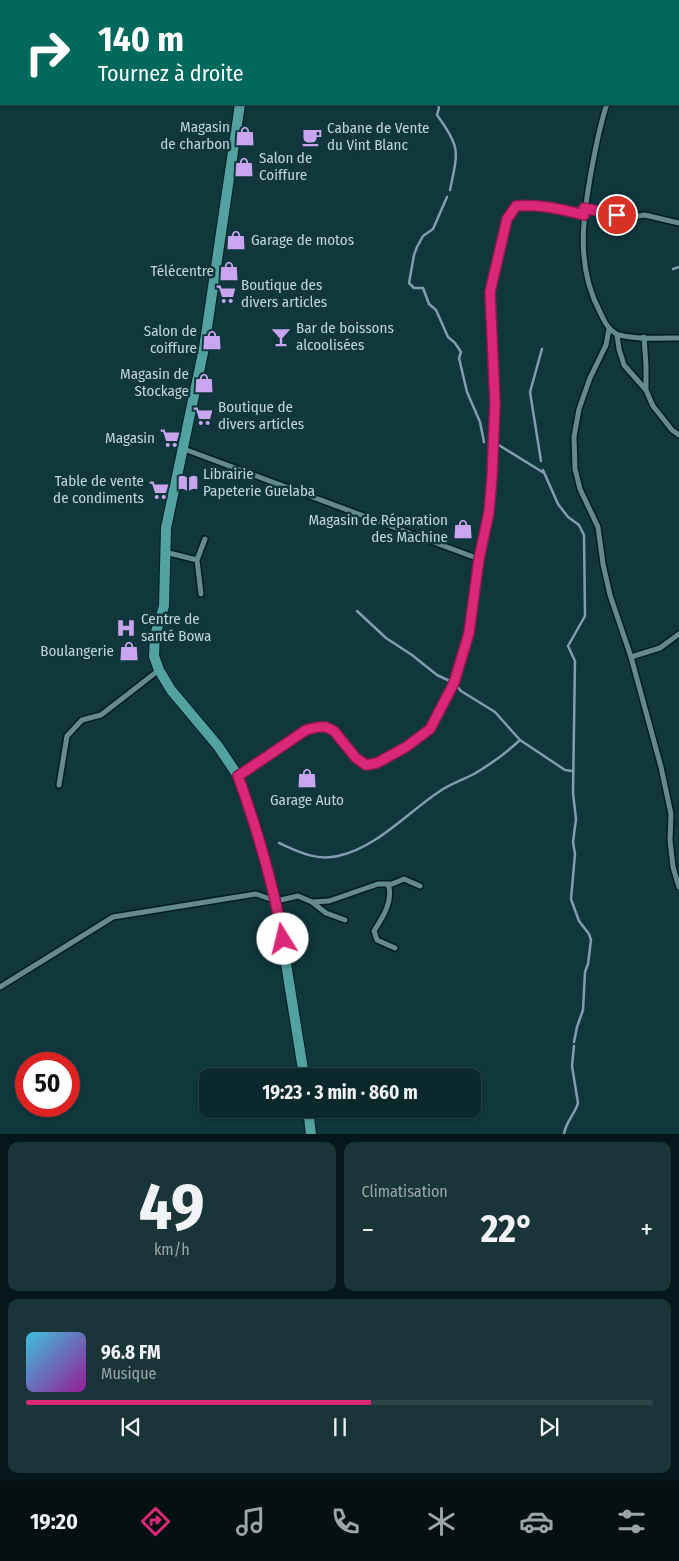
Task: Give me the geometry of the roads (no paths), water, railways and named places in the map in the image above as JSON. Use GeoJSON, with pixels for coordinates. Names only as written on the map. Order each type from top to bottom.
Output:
{"type":"FeatureCollection","features":[{"type":"Feature","properties":{"kind":"main road"},"geometry":{"type":"LineString","coordinates":[[240,105],[204,348],[166,528],[164,606],[155,635],[154,656],[159,670],[171,690],[218,746],[238,776],[254,821],[276,902],[303,1068]]}},
{"type":"Feature","properties":{"kind":"main road"},"geometry":{"type":"LineString","coordinates":[[309,1118],[311,1134]]}},
{"type":"Feature","properties":{"kind":"street"},"geometry":{"type":"LineString","coordinates":[[606,105],[601,119],[584,208],[582,232],[587,271],[594,302],[609,329],[617,335],[644,338],[679,338]]}},
{"type":"Feature","properties":{"kind":"street"},"geometry":{"type":"LineString","coordinates":[[238,776],[306,730],[326,727],[334,731],[356,758],[366,765],[377,763],[406,747],[430,729],[454,683],[461,663],[469,633],[479,559],[489,512],[495,403],[490,292],[507,219],[516,206],[528,205],[555,207],[584,215]]}},
{"type":"Feature","properties":{"kind":"street"},"geometry":{"type":"LineString","coordinates":[[584,208],[630,217],[645,215],[679,223]]}},
{"type":"Feature","properties":{"kind":"street"},"geometry":{"type":"LineString","coordinates":[[609,329],[606,345],[590,378],[579,409],[574,437],[575,469],[580,489],[598,527],[603,564],[610,595],[631,657],[665,786],[671,814],[670,840],[673,867],[679,887]]}},
{"type":"Feature","properties":{"kind":"street"},"geometry":{"type":"LineString","coordinates":[[617,335],[624,365],[646,390],[653,406],[672,430],[679,435]]}},
{"type":"Feature","properties":{"kind":"street"},"geometry":{"type":"LineString","coordinates":[[644,338],[646,390]]}},
{"type":"Feature","properties":{"kind":"street"},"geometry":{"type":"LineString","coordinates":[[184,449],[479,559]]}},
{"type":"Feature","properties":{"kind":"street"},"geometry":{"type":"LineString","coordinates":[[201,594],[197,560],[205,539]]}},
{"type":"Feature","properties":{"kind":"street"},"geometry":{"type":"LineString","coordinates":[[165,552],[197,560]]}},
{"type":"Feature","properties":{"kind":"street"},"geometry":{"type":"LineString","coordinates":[[631,657],[660,648],[679,634]]}},
{"type":"Feature","properties":{"kind":"street"},"geometry":{"type":"LineString","coordinates":[[59,785],[67,736],[82,720],[101,715],[159,670]]}},
{"type":"Feature","properties":{"kind":"street"},"geometry":{"type":"LineString","coordinates":[[312,902],[329,901],[378,884],[392,884],[404,878],[420,886]]}},
{"type":"Feature","properties":{"kind":"street"},"geometry":{"type":"LineString","coordinates":[[388,884],[391,892],[386,909],[374,931],[377,940],[395,948]]}},
{"type":"Feature","properties":{"kind":"street"},"geometry":{"type":"LineString","coordinates":[[0,987],[113,916],[256,894],[276,902],[298,896],[312,902],[326,913],[345,920]]}},
{"type":"Feature","properties":{"kind":"waterway"},"geometry":{"type":"LineString","coordinates":[[438,105],[437,115],[450,135],[456,150],[450,190]]}},
{"type":"Feature","properties":{"kind":"waterway"},"geometry":{"type":"LineString","coordinates":[[447,197],[433,229],[423,236],[417,247],[409,283],[414,288],[423,288],[429,304],[436,310],[448,337],[461,352],[459,358],[467,392],[480,422],[484,442]]}},
{"type":"Feature","properties":{"kind":"waterway"},"geometry":{"type":"LineString","coordinates":[[673,269],[679,267]]}},
{"type":"Feature","properties":{"kind":"waterway"},"geometry":{"type":"LineString","coordinates":[[541,461],[530,392],[542,349]]}},
{"type":"Feature","properties":{"kind":"waterway"},"geometry":{"type":"LineString","coordinates":[[497,444],[544,473]]}},
{"type":"Feature","properties":{"kind":"waterway"},"geometry":{"type":"LineString","coordinates":[[543,470],[558,504],[568,517],[579,525],[584,535],[585,616],[568,646],[575,661],[573,793],[576,819],[573,842],[575,854],[571,899],[579,921],[589,934],[591,940],[585,972],[583,1010],[574,1042]]}},
{"type":"Feature","properties":{"kind":"waterway"},"geometry":{"type":"LineString","coordinates":[[357,611],[386,638],[412,655],[437,675],[454,683],[461,691],[495,712],[520,740],[565,770],[572,771]]}},
{"type":"Feature","properties":{"kind":"waterway"},"geometry":{"type":"LineString","coordinates":[[279,843],[308,855],[322,857],[338,856],[352,852],[380,837],[443,789],[474,774],[504,754],[520,740]]}},
{"type":"Feature","properties":{"kind":"waterway"},"geometry":{"type":"LineString","coordinates":[[564,1134],[578,1103],[572,1066],[574,1046]]}},
{"type":"Feature","properties":{"kind":"place","name":"Magasin de charbon"},"geometry":{"type":"Point","coordinates":[245,136]}},
{"type":"Feature","properties":{"kind":"place","name":"Cabane de Vente du Vint Blanc"},"geometry":{"type":"Point","coordinates":[312,137]}},
{"type":"Feature","properties":{"kind":"place","name":"Salon de Coiffure"},"geometry":{"type":"Point","coordinates":[244,167]}},
{"type":"Feature","properties":{"kind":"place","name":"Garage de motos"},"geometry":{"type":"Point","coordinates":[236,240]}},
{"type":"Feature","properties":{"kind":"place","name":"Télécentre"},"geometry":{"type":"Point","coordinates":[229,271]}},
{"type":"Feature","properties":{"kind":"place","name":"Boutique des divers articles"},"geometry":{"type":"Point","coordinates":[226,294]}},
{"type":"Feature","properties":{"kind":"place","name":"Bar de boissons alcoolisées"},"geometry":{"type":"Point","coordinates":[281,337]}},
{"type":"Feature","properties":{"kind":"place","name":"Salon de coiffure"},"geometry":{"type":"Point","coordinates":[212,340]}},
{"type":"Feature","properties":{"kind":"place","name":"Magasin de Stockage"},"geometry":{"type":"Point","coordinates":[204,383]}},
{"type":"Feature","properties":{"kind":"place","name":"Boutique de divers articles"},"geometry":{"type":"Point","coordinates":[203,416]}},
{"type":"Feature","properties":{"kind":"place","name":"Magasin"},"geometry":{"type":"Point","coordinates":[170,438]}},
{"type":"Feature","properties":{"kind":"place","name":"Librairie Papeterie Guelaba"},"geometry":{"type":"Point","coordinates":[188,483]}},
{"type":"Feature","properties":{"kind":"place","name":"Table de vente de condiments"},"geometry":{"type":"Point","coordinates":[159,490]}},
{"type":"Feature","properties":{"kind":"place","name":"Magasin de Réparation des Machine"},"geometry":{"type":"Point","coordinates":[463,529]}},
{"type":"Feature","properties":{"kind":"place","name":"Centre de santé Bowa"},"geometry":{"type":"Point","coordinates":[126,628]}},
{"type":"Feature","properties":{"kind":"place","name":"Boulangerie"},"geometry":{"type":"Point","coordinates":[129,651]}},
{"type":"Feature","properties":{"kind":"place","name":"Garage Auto"},"geometry":{"type":"Point","coordinates":[307,778]}}]}
